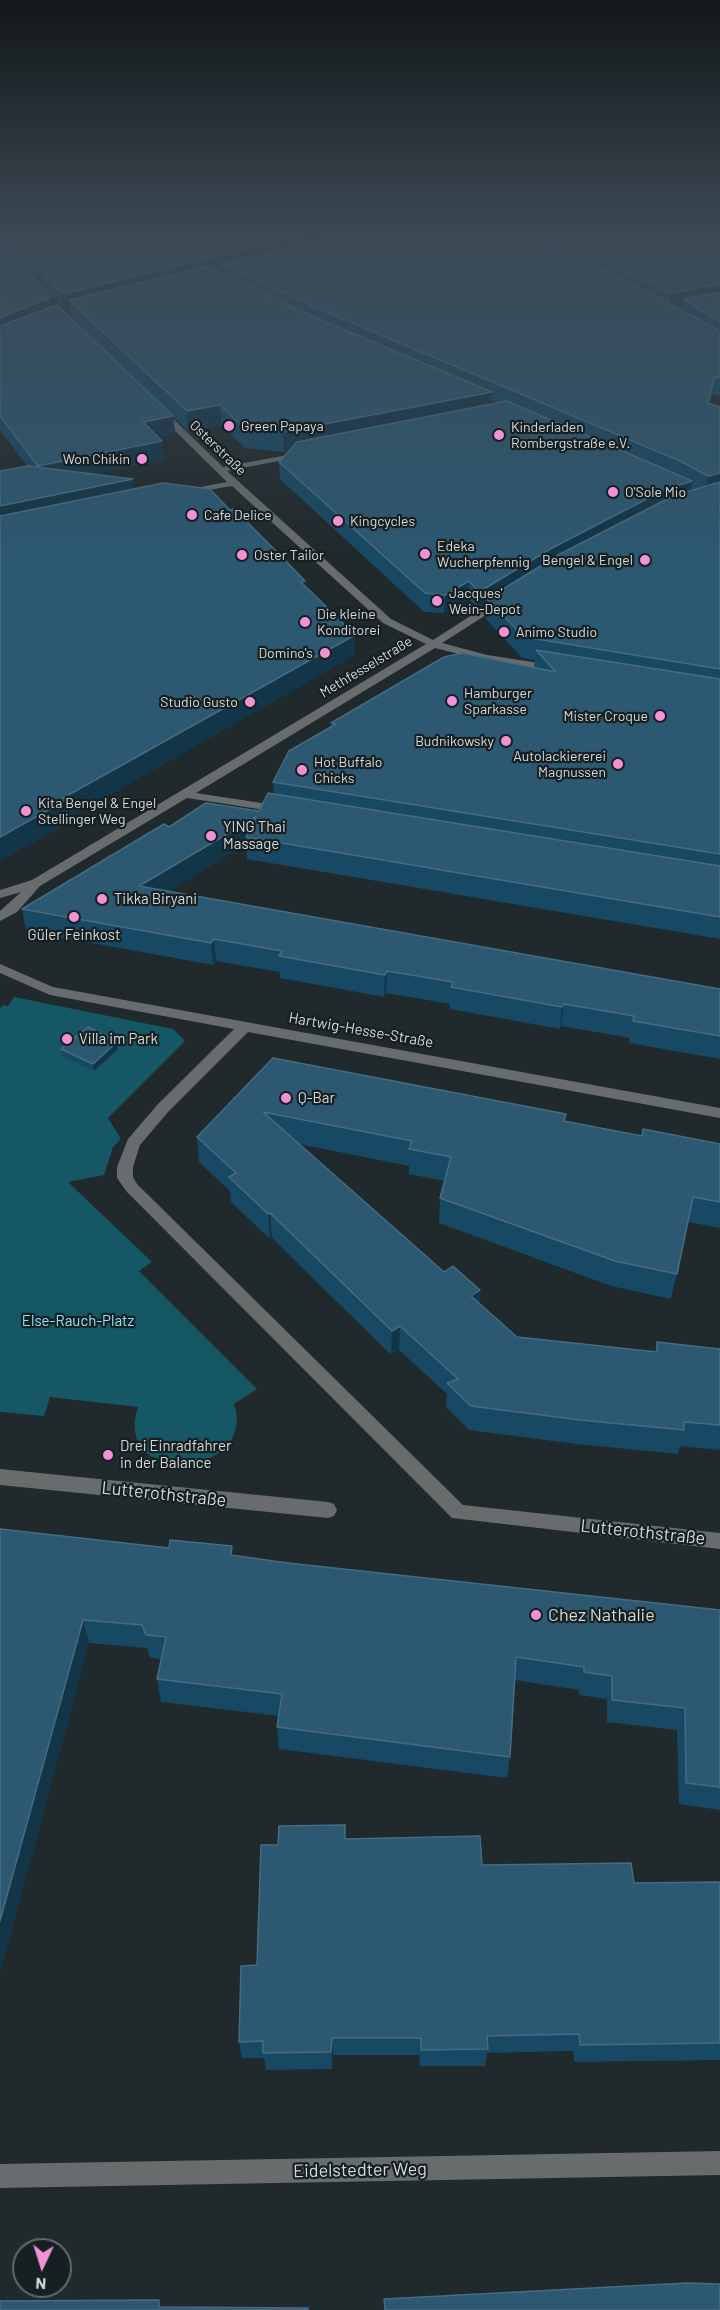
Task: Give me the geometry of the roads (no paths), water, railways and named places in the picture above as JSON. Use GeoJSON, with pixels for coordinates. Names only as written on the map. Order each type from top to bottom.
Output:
{"type":"FeatureCollection","features":[{"type":"Feature","properties":{"kind":"street","name":"Osterstraße"},"geometry":{"type":"LineString","coordinates":[[153,405],[234,483],[387,621],[431,645],[459,653],[559,669]]}},
{"type":"Feature","properties":{"kind":"street"},"geometry":{"type":"LineString","coordinates":[[221,470],[310,452]]}},
{"type":"Feature","properties":{"kind":"street"},"geometry":{"type":"LineString","coordinates":[[181,494],[234,483]]}},
{"type":"Feature","properties":{"kind":"street","name":"Methfesselstraße"},"geometry":{"type":"LineString","coordinates":[[0,894],[36,882],[395,669],[510,596]]}},
{"type":"Feature","properties":{"kind":"street"},"geometry":{"type":"LineString","coordinates":[[183,794],[298,813]]}},
{"type":"Feature","properties":{"kind":"street","name":"Methfesselstraße"},"geometry":{"type":"LineString","coordinates":[[0,917],[12,909],[36,882]]}},
{"type":"Feature","properties":{"kind":"street","name":"Hartwig-Hesse-Straße"},"geometry":{"type":"LineString","coordinates":[[0,968],[50,991],[720,1113]]}},
{"type":"Feature","properties":{"kind":"street","name":"Lutterothstraße"},"geometry":{"type":"LineString","coordinates":[[245,1026],[164,1108],[133,1143],[126,1160],[125,1178],[132,1188],[458,1512],[720,1541]]}},
{"type":"Feature","properties":{"kind":"street","name":"Lutterothstraße"},"geometry":{"type":"LineString","coordinates":[[0,1477],[328,1510]]}},
{"type":"Feature","properties":{"kind":"street","name":"Eidelstedter Weg"},"geometry":{"type":"LineString","coordinates":[[0,2176],[720,2163]]}},
{"type":"Feature","properties":{"kind":"place","name":"Green Papaya"},"geometry":{"type":"Point","coordinates":[229,426]}},
{"type":"Feature","properties":{"kind":"place","name":"Kinderladen Rombergstraße e.V."},"geometry":{"type":"Point","coordinates":[499,435]}},
{"type":"Feature","properties":{"kind":"place","name":"Won Chikin"},"geometry":{"type":"Point","coordinates":[142,459]}},
{"type":"Feature","properties":{"kind":"place","name":"O'Sole Mio"},"geometry":{"type":"Point","coordinates":[613,492]}},
{"type":"Feature","properties":{"kind":"place","name":"Cafe Delice"},"geometry":{"type":"Point","coordinates":[192,515]}},
{"type":"Feature","properties":{"kind":"place","name":"Kingcycles"},"geometry":{"type":"Point","coordinates":[338,521]}},
{"type":"Feature","properties":{"kind":"place","name":"Edeka Wucherpfennig"},"geometry":{"type":"Point","coordinates":[425,554]}},
{"type":"Feature","properties":{"kind":"place","name":"Oster Tailor"},"geometry":{"type":"Point","coordinates":[242,555]}},
{"type":"Feature","properties":{"kind":"place","name":"Bengel & Engel"},"geometry":{"type":"Point","coordinates":[645,560]}},
{"type":"Feature","properties":{"kind":"place","name":"Jacques' Wein-Depot"},"geometry":{"type":"Point","coordinates":[437,601]}},
{"type":"Feature","properties":{"kind":"place","name":"Die kleine Konditorei"},"geometry":{"type":"Point","coordinates":[305,622]}},
{"type":"Feature","properties":{"kind":"place","name":"Animo Studio"},"geometry":{"type":"Point","coordinates":[504,632]}},
{"type":"Feature","properties":{"kind":"place","name":"Domino's"},"geometry":{"type":"Point","coordinates":[325,653]}},
{"type":"Feature","properties":{"kind":"place","name":"Hamburger Sparkasse"},"geometry":{"type":"Point","coordinates":[452,701]}},
{"type":"Feature","properties":{"kind":"place","name":"Studio Gusto"},"geometry":{"type":"Point","coordinates":[250,702]}},
{"type":"Feature","properties":{"kind":"place","name":"Mister Croque"},"geometry":{"type":"Point","coordinates":[660,716]}},
{"type":"Feature","properties":{"kind":"place","name":"Budnikowsky"},"geometry":{"type":"Point","coordinates":[506,741]}},
{"type":"Feature","properties":{"kind":"place","name":"Autolackiererei Magnussen"},"geometry":{"type":"Point","coordinates":[618,764]}},
{"type":"Feature","properties":{"kind":"place","name":"Hot Buffalo Chicks"},"geometry":{"type":"Point","coordinates":[302,770]}},
{"type":"Feature","properties":{"kind":"place","name":"Kita Bengel & Engel Stellinger Weg"},"geometry":{"type":"Point","coordinates":[26,811]}},
{"type":"Feature","properties":{"kind":"place","name":"YING Thai Massage"},"geometry":{"type":"Point","coordinates":[211,836]}},
{"type":"Feature","properties":{"kind":"place","name":"Tikka Biryani"},"geometry":{"type":"Point","coordinates":[102,899]}},
{"type":"Feature","properties":{"kind":"place","name":"Güler Feinkost"},"geometry":{"type":"Point","coordinates":[74,917]}},
{"type":"Feature","properties":{"kind":"place","name":"Villa im Park"},"geometry":{"type":"Point","coordinates":[67,1039]}},
{"type":"Feature","properties":{"kind":"place","name":"Q-Bar"},"geometry":{"type":"Point","coordinates":[286,1098]}},
{"type":"Feature","properties":{"kind":"place","name":"Drei Einradfahrer in der Balance"},"geometry":{"type":"Point","coordinates":[108,1455]}},
{"type":"Feature","properties":{"kind":"place","name":"Chez Nathalie"},"geometry":{"type":"Point","coordinates":[536,1615]}},
{"type":"Feature","properties":{"kind":"park label","name":"Else-Rauch-Platz"},"geometry":{"type":"Point","coordinates":[78,1321]}}]}
